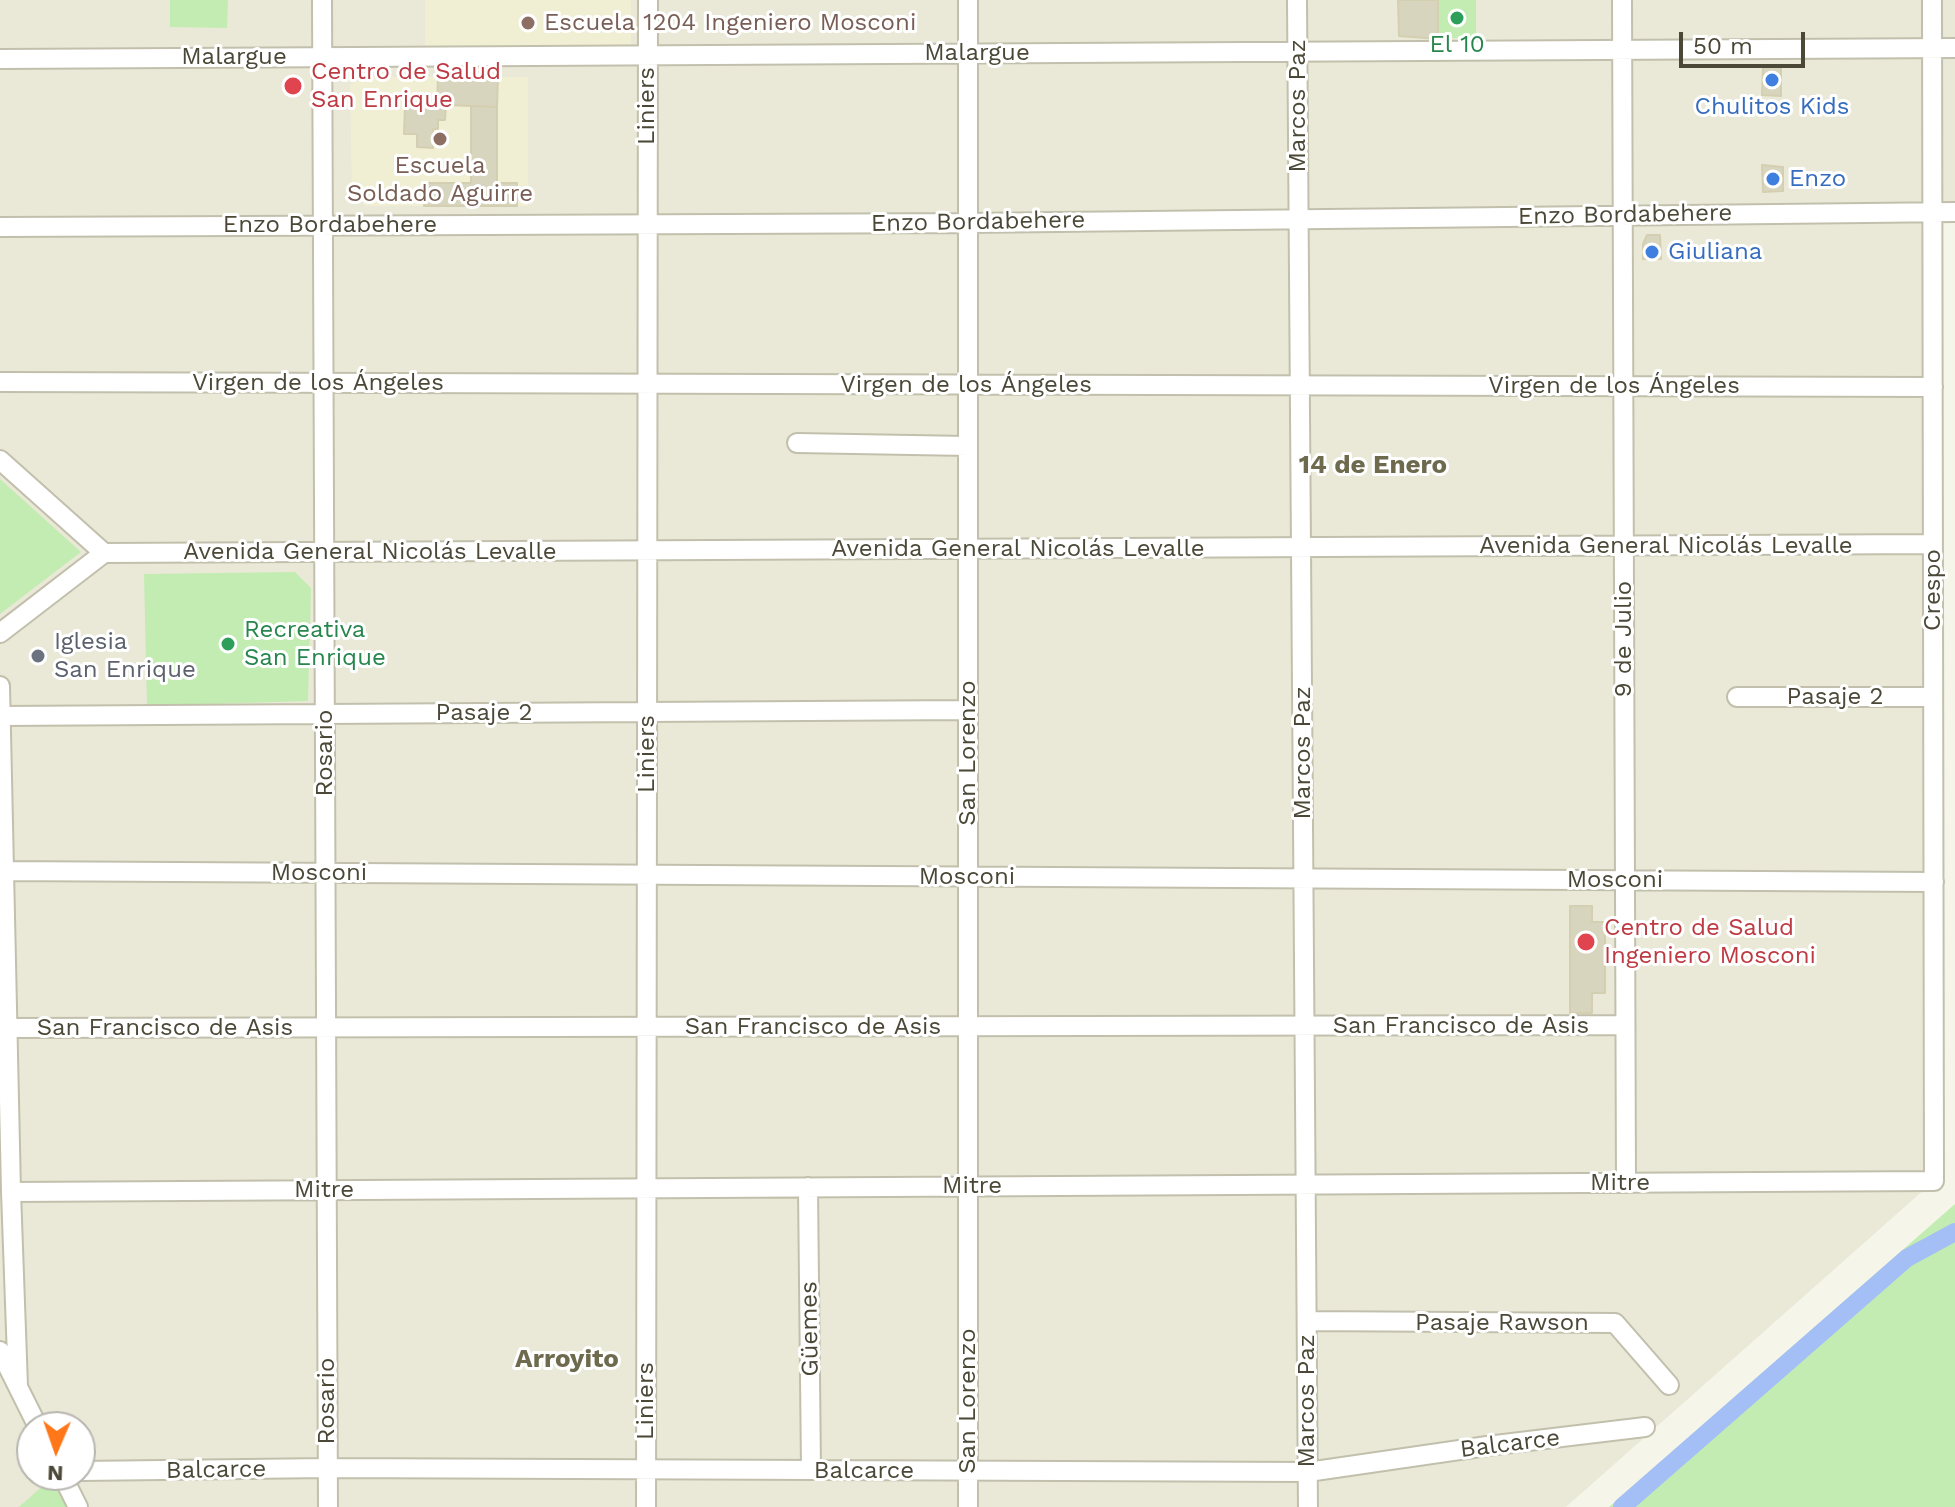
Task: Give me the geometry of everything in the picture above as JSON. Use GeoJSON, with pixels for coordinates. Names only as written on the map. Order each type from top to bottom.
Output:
{"type":"FeatureCollection","features":[{"type":"Feature","properties":{"kind":"street","name":"Rosario"},"geometry":{"type":"LineString","coordinates":[[322,0],[328,1507]]}},
{"type":"Feature","properties":{"kind":"street","name":"Liniers"},"geometry":{"type":"LineString","coordinates":[[646,1507],[648,0]]}},
{"type":"Feature","properties":{"kind":"street","name":"San Lorenzo"},"geometry":{"type":"LineString","coordinates":[[968,0],[968,1507]]}},
{"type":"Feature","properties":{"kind":"street","name":"Marcos Paz"},"geometry":{"type":"LineString","coordinates":[[1297,0],[1308,1507]]}},
{"type":"Feature","properties":{"kind":"street","name":"9 de Julio"},"geometry":{"type":"LineString","coordinates":[[1622,0],[1626,1183]]}},
{"type":"Feature","properties":{"kind":"street","name":"Crespo"},"geometry":{"type":"LineString","coordinates":[[1932,0],[1934,1181]]}},
{"type":"Feature","properties":{"kind":"street","name":"Malargue"},"geometry":{"type":"LineString","coordinates":[[0,59],[1955,48]]}},
{"type":"Feature","properties":{"kind":"street","name":"Enzo Bordabehere"},"geometry":{"type":"LineString","coordinates":[[0,227],[967,223],[1955,212]]}},
{"type":"Feature","properties":{"kind":"street","name":"Virgen de los Ángeles"},"geometry":{"type":"LineString","coordinates":[[0,382],[1933,387]]}},
{"type":"Feature","properties":{"kind":"street"},"geometry":{"type":"LineString","coordinates":[[797,443],[968,446]]}},
{"type":"Feature","properties":{"kind":"street"},"geometry":{"type":"LineString","coordinates":[[0,460],[104,553],[0,633]]}},
{"type":"Feature","properties":{"kind":"street","name":"Avenida General Nicolás Levalle"},"geometry":{"type":"LineString","coordinates":[[104,553],[1933,544]]}},
{"type":"Feature","properties":{"kind":"street"},"geometry":{"type":"LineString","coordinates":[[0,686],[4,1028],[18,1386]]}},
{"type":"Feature","properties":{"kind":"street","name":"Pasaje 2"},"geometry":{"type":"LineString","coordinates":[[1737,697],[1933,697]]}},
{"type":"Feature","properties":{"kind":"street","name":"Pasaje 2"},"geometry":{"type":"LineString","coordinates":[[0,716],[968,710]]}},
{"type":"Feature","properties":{"kind":"street","name":"Mosconi"},"geometry":{"type":"LineString","coordinates":[[2,871],[1934,882]]}},
{"type":"Feature","properties":{"kind":"street","name":"San Francisco de Asis"},"geometry":{"type":"LineString","coordinates":[[4,1028],[1625,1025]]}},
{"type":"Feature","properties":{"kind":"street","name":"Mitre"},"geometry":{"type":"LineString","coordinates":[[11,1192],[1934,1181]]}},
{"type":"Feature","properties":{"kind":"street","name":"Güemes"},"geometry":{"type":"LineString","coordinates":[[808,1187],[811,1470]]}},
{"type":"Feature","properties":{"kind":"street","name":"Pasaje Rawson"},"geometry":{"type":"LineString","coordinates":[[1307,1321],[1615,1323],[1669,1385]]}},
{"type":"Feature","properties":{"kind":"street"},"geometry":{"type":"LineString","coordinates":[[0,1351],[30,1411]]}},
{"type":"Feature","properties":{"kind":"street","name":"Balcarce"},"geometry":{"type":"LineString","coordinates":[[96,1471],[328,1468],[1308,1472],[1645,1427]]}},
{"type":"Feature","properties":{"kind":"shaded area"},"geometry":{"type":"Polygon","coordinates":[[[0,0],[1955,0],[1955,221],[1933,212],[1934,1181],[1566,1507],[0,1507],[0,0]]]}},
{"type":"Feature","properties":{"kind":"shaded area","name":"Escuela 1204 Ingeniero Mosconi"},"geometry":{"type":"Polygon","coordinates":[[[425,0],[631,0],[631,47],[425,51],[425,0]]]}},
{"type":"Feature","properties":{"kind":"shaded area","name":"Escuela Soldado Aguirre"},"geometry":{"type":"Polygon","coordinates":[[[366,77],[528,77],[528,206],[366,206],[352,193],[350,85],[366,77]]]}},
{"type":"Feature","properties":{"kind":"green space"},"geometry":{"type":"Polygon","coordinates":[[[170,0],[228,0],[227,28],[170,27],[170,0]]]}},
{"type":"Feature","properties":{"kind":"green space","name":"El 10"},"geometry":{"type":"Polygon","coordinates":[[[1438,0],[1476,0],[1476,37],[1438,39],[1438,0]]]}},
{"type":"Feature","properties":{"kind":"green space"},"geometry":{"type":"Polygon","coordinates":[[[0,479],[81,552],[0,614],[0,479]]]}},
{"type":"Feature","properties":{"kind":"green space","name":"Recreativa San Enrique"},"geometry":{"type":"Polygon","coordinates":[[[295,572],[311,588],[308,701],[147,706],[144,574],[295,572]]]}},
{"type":"Feature","properties":{"kind":"green space"},"geometry":{"type":"Polygon","coordinates":[[[1955,1204],[1955,1507],[1609,1507],[1955,1204]]]}},
{"type":"Feature","properties":{"kind":"green space"},"geometry":{"type":"Polygon","coordinates":[[[37,1491],[65,1491],[75,1507],[19,1507],[37,1491]]]}},
{"type":"Feature","properties":{"kind":"building"},"geometry":{"type":"Polygon","coordinates":[[[1398,0],[1438,0],[1438,39],[1399,36],[1398,0]]]}},
{"type":"Feature","properties":{"kind":"building","name":"Chulitos Kids"},"geometry":{"type":"Polygon","coordinates":[[[1763,65],[1781,65],[1781,96],[1762,95],[1763,65]]]}},
{"type":"Feature","properties":{"kind":"building"},"geometry":{"type":"Polygon","coordinates":[[[438,77],[498,77],[497,107],[446,105],[445,120],[438,120],[438,129],[433,129],[433,148],[417,147],[417,134],[404,134],[405,105],[437,106],[438,77]]]}},
{"type":"Feature","properties":{"kind":"building"},"geometry":{"type":"Polygon","coordinates":[[[471,106],[497,107],[497,183],[517,183],[517,206],[424,206],[424,183],[471,183],[471,106]]]}},
{"type":"Feature","properties":{"kind":"building","name":"Enzo"},"geometry":{"type":"Polygon","coordinates":[[[1762,165],[1783,167],[1783,191],[1763,192],[1762,165]]]}},
{"type":"Feature","properties":{"kind":"building","name":"Giuliana"},"geometry":{"type":"Polygon","coordinates":[[[1647,235],[1660,235],[1661,259],[1643,259],[1643,244],[1647,235]]]}},
{"type":"Feature","properties":{"kind":"building"},"geometry":{"type":"Polygon","coordinates":[[[1570,906],[1592,906],[1592,922],[1605,922],[1605,993],[1592,993],[1592,1013],[1570,1013],[1570,906]]]}},
{"type":"Feature","properties":{"kind":"waterway"},"geometry":{"type":"LineString","coordinates":[[1622,1507],[1907,1258],[1955,1232]]}},
{"type":"Feature","properties":{"kind":"place","name":"El 10"},"geometry":{"type":"Point","coordinates":[1457,18]}},
{"type":"Feature","properties":{"kind":"place","name":"Escuela 1204 Ingeniero Mosconi"},"geometry":{"type":"Point","coordinates":[528,23]}},
{"type":"Feature","properties":{"kind":"place","name":"Chulitos Kids"},"geometry":{"type":"Point","coordinates":[1772,80]}},
{"type":"Feature","properties":{"kind":"place","name":"Centro de Salud San Enrique"},"geometry":{"type":"Point","coordinates":[293,86]}},
{"type":"Feature","properties":{"kind":"place","name":"Escuela Soldado Aguirre"},"geometry":{"type":"Point","coordinates":[440,139]}},
{"type":"Feature","properties":{"kind":"place","name":"Enzo"},"geometry":{"type":"Point","coordinates":[1773,179]}},
{"type":"Feature","properties":{"kind":"place","name":"Giuliana"},"geometry":{"type":"Point","coordinates":[1652,252]}},
{"type":"Feature","properties":{"kind":"place","name":"Recreativa San Enrique"},"geometry":{"type":"Point","coordinates":[228,644]}},
{"type":"Feature","properties":{"kind":"place","name":"Iglesia San Enrique"},"geometry":{"type":"Point","coordinates":[38,656]}},
{"type":"Feature","properties":{"kind":"place","name":"Centro de Salud Ingeniero Mosconi"},"geometry":{"type":"Point","coordinates":[1586,942]}},
{"type":"Feature","properties":{"kind":"district","name":"14 de Enero"},"geometry":{"type":"Point","coordinates":[1373,465]}},
{"type":"Feature","properties":{"kind":"district","name":"Arroyito"},"geometry":{"type":"Point","coordinates":[567,1359]}}]}
